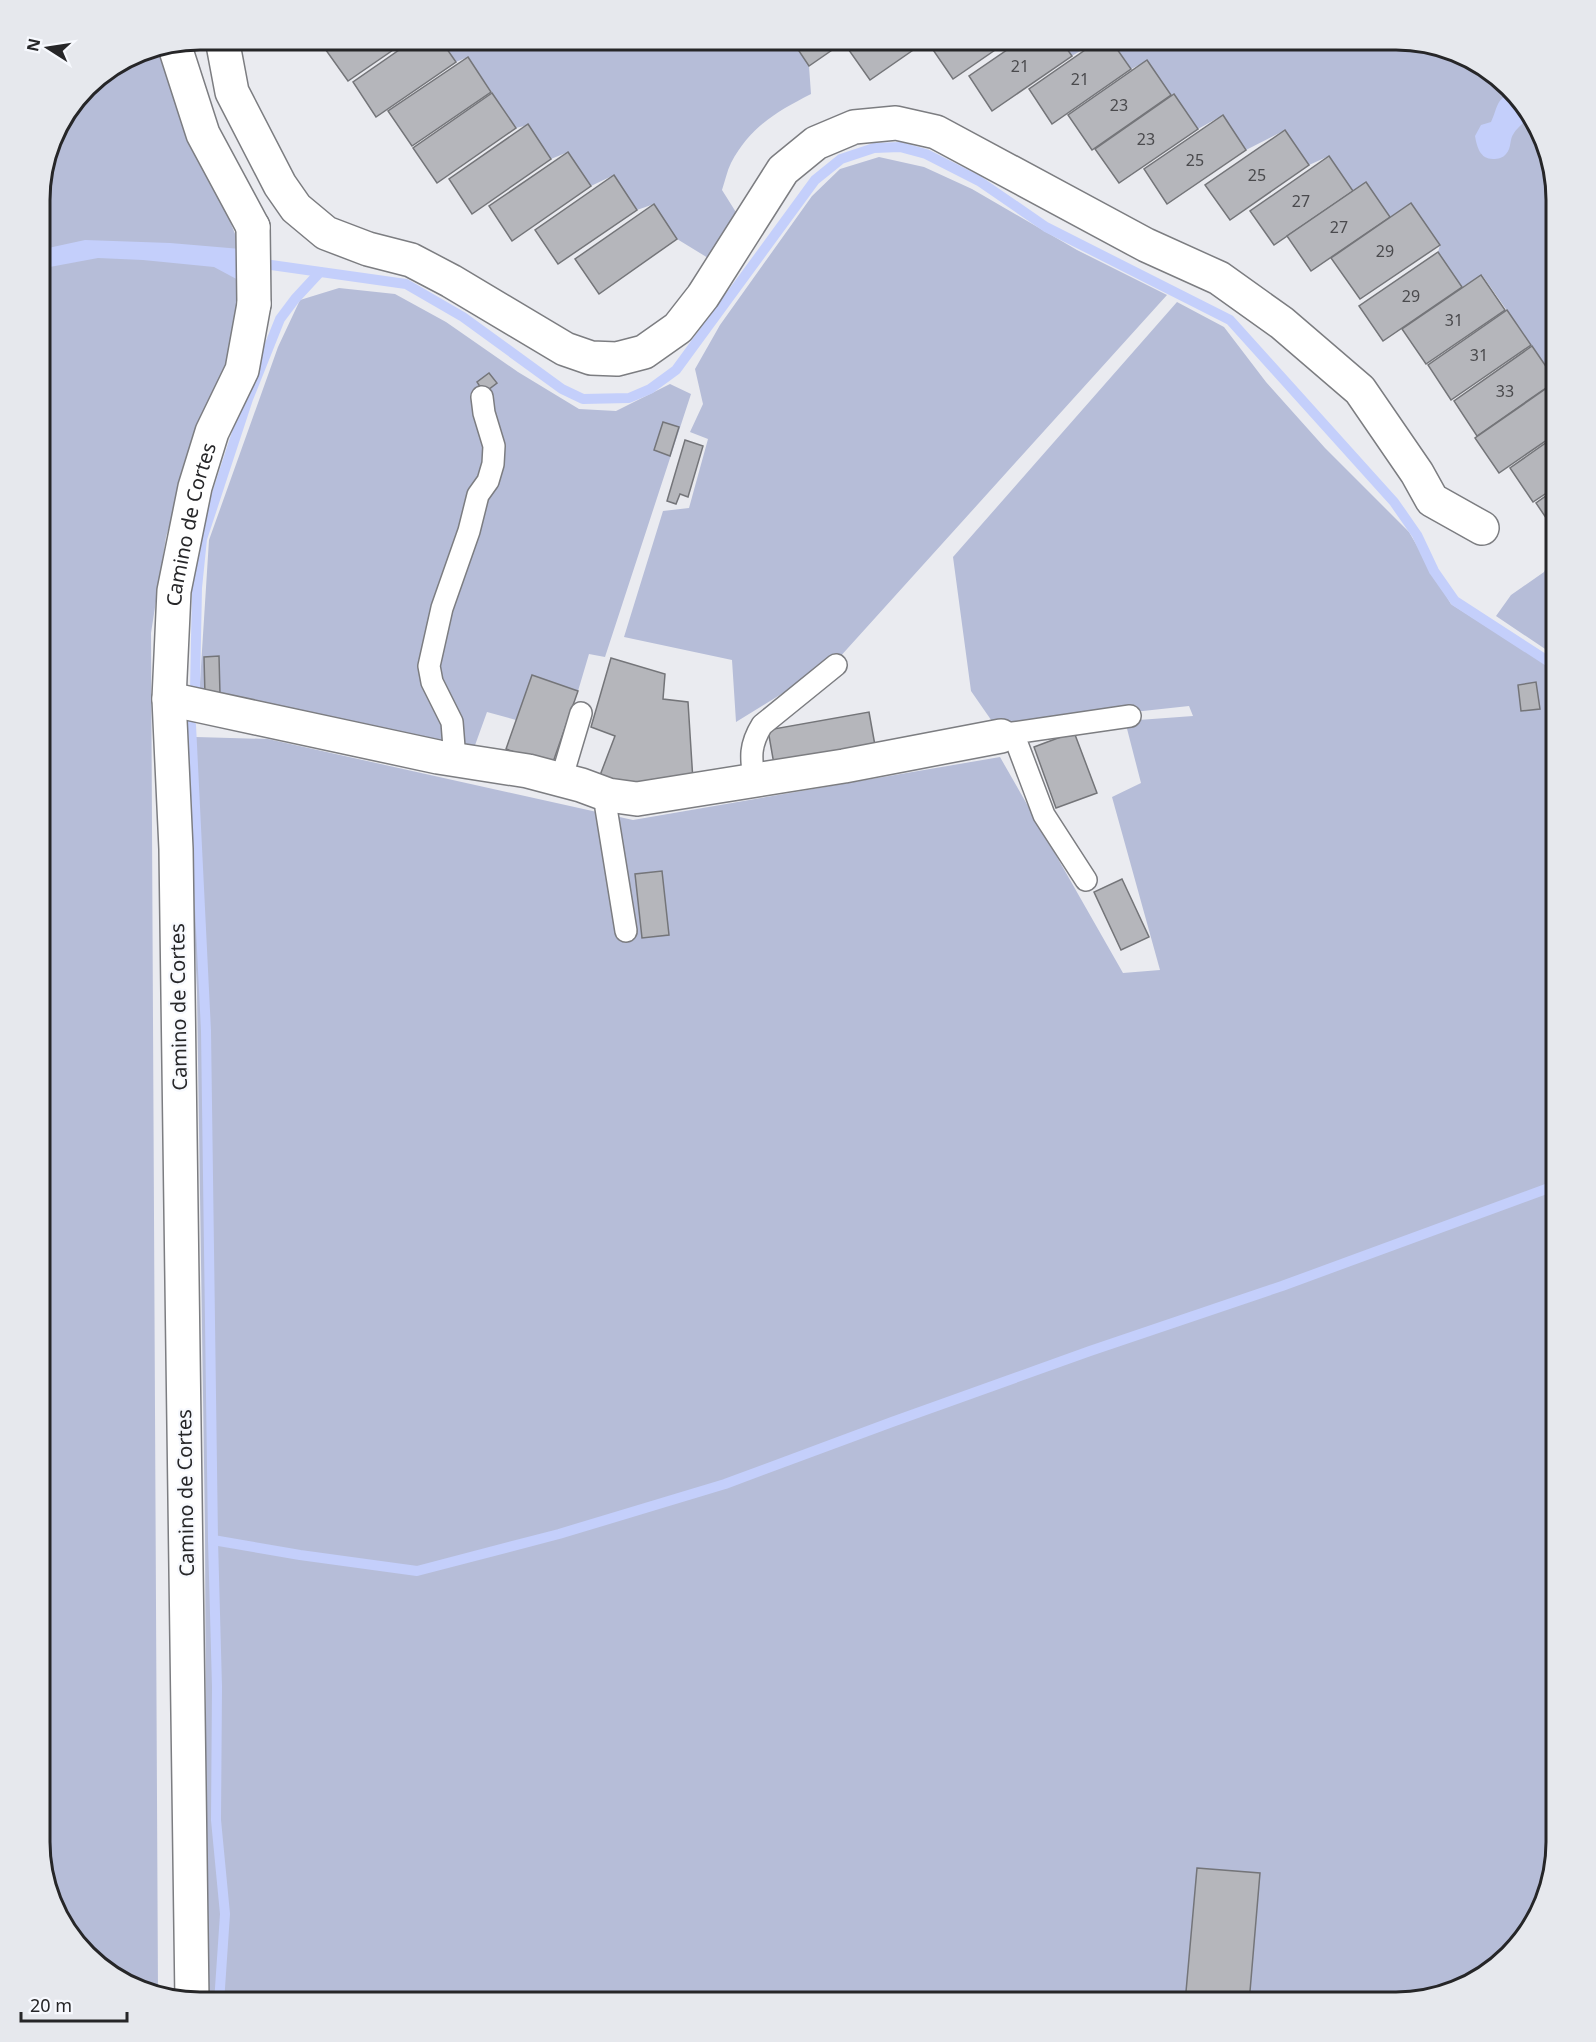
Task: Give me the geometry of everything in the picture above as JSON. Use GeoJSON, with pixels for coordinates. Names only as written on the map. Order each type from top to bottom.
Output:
{"type":"FeatureCollection","features":[{"type":"Feature","properties":{"kind":"street"},"geometry":{"type":"LineString","coordinates":[[224,50],[232,92],[280,184],[296,208],[326,232],[368,249],[411,260],[451,281],[565,349],[591,358],[617,359],[644,352],[678,328],[703,296],[783,170],[816,143],[854,127],[896,123],[936,132],[1146,245],[1219,278],[1282,323],[1360,390],[1417,473],[1432,500],[1482,528]]}},
{"type":"Feature","properties":{"kind":"street","name":"Camino de Cortes"},"geometry":{"type":"LineString","coordinates":[[176,51],[202,134],[253,227],[254,304],[242,370],[212,432],[195,487],[174,591],[169,699],[176,873],[192,1992]]}},
{"type":"Feature","properties":{"kind":"street"},"geometry":{"type":"LineString","coordinates":[[169,699],[455,759],[528,771],[608,795],[637,799],[844,766],[1007,735]]}},
{"type":"Feature","properties":{"kind":"lane"},"geometry":{"type":"LineString","coordinates":[[455,759],[452,722],[432,682],[429,666],[442,608],[470,531],[478,495],[488,480],[493,464],[494,446],[483,413],[482,397]]}},
{"type":"Feature","properties":{"kind":"lane"},"geometry":{"type":"LineString","coordinates":[[754,781],[751,750],[754,737],[762,725],[836,665]]}},
{"type":"Feature","properties":{"kind":"lane"},"geometry":{"type":"LineString","coordinates":[[561,780],[581,713]]}},
{"type":"Feature","properties":{"kind":"lane"},"geometry":{"type":"LineString","coordinates":[[1086,880],[1044,815],[1007,735],[1130,716]]}},
{"type":"Feature","properties":{"kind":"lane"},"geometry":{"type":"LineString","coordinates":[[608,795],[606,808],[626,931]]}},
{"type":"Feature","properties":{"kind":"shaded area"},"geometry":{"type":"Polygon","coordinates":[[[448,50],[798,50],[809,66],[811,94],[786,107],[765,122],[738,150],[722,190],[739,217],[713,261],[677,239],[654,204],[637,210],[614,175],[591,186],[568,152],[551,159],[528,125],[516,128],[468,57],[456,62],[448,50]]]}},
{"type":"Feature","properties":{"kind":"shaded area"},"geometry":{"type":"Polygon","coordinates":[[[1068,50],[1082,50],[1072,56],[1068,50]]]}},
{"type":"Feature","properties":{"kind":"shaded area"},"geometry":{"type":"Polygon","coordinates":[[[1118,50],[1407,50],[1426,52],[1454,61],[1480,75],[1509,100],[1521,116],[1539,151],[1544,170],[1546,189],[1546,366],[1482,275],[1462,287],[1438,252],[1440,245],[1411,203],[1390,217],[1366,182],[1353,191],[1329,156],[1309,165],[1285,130],[1246,150],[1223,115],[1198,129],[1147,61],[1131,69],[1118,50]]]}},
{"type":"Feature","properties":{"kind":"shaded area"},"geometry":{"type":"Polygon","coordinates":[[[164,54],[241,249],[242,282],[228,370],[193,445],[166,537],[151,633],[158,1987],[116,1967],[87,1942],[70,1918],[61,1900],[51,1862],[50,189],[52,170],[61,142],[80,108],[100,87],[116,75],[133,65],[164,54]]]}},
{"type":"Feature","properties":{"kind":"shaded area"},"geometry":{"type":"Polygon","coordinates":[[[1505,96],[1509,100],[1524,121],[1512,135],[1505,155],[1493,159],[1482,155],[1475,136],[1481,125],[1491,122],[1505,96]]]}},
{"type":"Feature","properties":{"kind":"shaded area"},"geometry":{"type":"Polygon","coordinates":[[[879,157],[924,167],[972,189],[1077,250],[1167,295],[838,659],[736,722],[732,660],[624,637],[663,511],[689,508],[708,439],[690,432],[703,404],[695,369],[720,325],[812,196],[840,169],[879,157]]]}},
{"type":"Feature","properties":{"kind":"shaded area"},"geometry":{"type":"Polygon","coordinates":[[[85,240],[170,243],[241,249],[242,282],[214,267],[143,260],[98,258],[50,267],[50,248],[85,240]]]}},
{"type":"Feature","properties":{"kind":"shaded area"},"geometry":{"type":"Polygon","coordinates":[[[339,288],[395,294],[446,322],[518,372],[579,409],[616,411],[670,384],[691,394],[605,657],[589,654],[578,691],[532,675],[516,720],[487,712],[474,748],[199,698],[209,540],[278,347],[300,300],[339,288]]]}},
{"type":"Feature","properties":{"kind":"shaded area"},"geometry":{"type":"Polygon","coordinates":[[[1177,302],[1224,327],[1266,382],[1325,448],[1409,532],[1451,604],[1546,664],[1546,1843],[1541,1882],[1526,1918],[1509,1942],[1480,1967],[1445,1985],[1407,1992],[207,1992],[205,1530],[194,922],[196,737],[268,739],[633,820],[1000,757],[1123,973],[1160,970],[1112,797],[1141,783],[1125,721],[1193,716],[1189,706],[996,727],[971,691],[953,557],[1177,302]]]}},
{"type":"Feature","properties":{"kind":"shaded area"},"geometry":{"type":"Polygon","coordinates":[[[1546,568],[1546,650],[1496,616],[1511,595],[1544,572],[1546,568]]]}},
{"type":"Feature","properties":{"kind":"building"},"geometry":{"type":"Polygon","coordinates":[[[326,50],[393,50],[348,81],[326,50]]]}},
{"type":"Feature","properties":{"kind":"building"},"geometry":{"type":"Polygon","coordinates":[[[399,50],[448,50],[456,62],[376,117],[353,82],[399,50]]]}},
{"type":"Feature","properties":{"kind":"building"},"geometry":{"type":"Polygon","coordinates":[[[798,50],[832,50],[809,66],[798,50]]]}},
{"type":"Feature","properties":{"kind":"building"},"geometry":{"type":"Polygon","coordinates":[[[849,50],[913,50],[870,80],[849,50]]]}},
{"type":"Feature","properties":{"kind":"building"},"geometry":{"type":"Polygon","coordinates":[[[933,50],[995,50],[953,79],[933,50]]]}},
{"type":"Feature","properties":{"kind":"building"},"geometry":{"type":"Polygon","coordinates":[[[1007,50],[1068,50],[1072,56],[992,111],[969,76],[1007,50]]]}},
{"type":"Feature","properties":{"kind":"building"},"geometry":{"type":"Polygon","coordinates":[[[1085,50],[1118,50],[1131,69],[1052,124],[1029,89],[1085,50]]]}},
{"type":"Feature","properties":{"kind":"building"},"geometry":{"type":"Polygon","coordinates":[[[468,57],[491,92],[412,146],[388,111],[468,57]]]}},
{"type":"Feature","properties":{"kind":"building"},"geometry":{"type":"Polygon","coordinates":[[[1147,60],[1171,95],[1092,150],[1068,115],[1147,60]]]}},
{"type":"Feature","properties":{"kind":"building"},"geometry":{"type":"Polygon","coordinates":[[[492,93],[516,128],[437,183],[413,148],[492,93]]]}},
{"type":"Feature","properties":{"kind":"building"},"geometry":{"type":"Polygon","coordinates":[[[1174,94],[1198,129],[1119,183],[1095,149],[1174,94]]]}},
{"type":"Feature","properties":{"kind":"building"},"geometry":{"type":"Polygon","coordinates":[[[1223,115],[1246,150],[1167,204],[1144,169],[1223,115]]]}},
{"type":"Feature","properties":{"kind":"building"},"geometry":{"type":"Polygon","coordinates":[[[528,124],[551,159],[472,214],[449,179],[528,124]]]}},
{"type":"Feature","properties":{"kind":"building"},"geometry":{"type":"Polygon","coordinates":[[[1285,130],[1309,165],[1230,220],[1205,185],[1285,130]]]}},
{"type":"Feature","properties":{"kind":"building"},"geometry":{"type":"Polygon","coordinates":[[[568,152],[591,186],[512,241],[489,206],[568,152]]]}},
{"type":"Feature","properties":{"kind":"building"},"geometry":{"type":"Polygon","coordinates":[[[1329,156],[1353,191],[1274,245],[1250,211],[1329,156]]]}},
{"type":"Feature","properties":{"kind":"building"},"geometry":{"type":"Polygon","coordinates":[[[614,175],[637,210],[558,264],[535,230],[614,175]]]}},
{"type":"Feature","properties":{"kind":"building"},"geometry":{"type":"Polygon","coordinates":[[[1366,182],[1390,217],[1311,271],[1287,236],[1366,182]]]}},
{"type":"Feature","properties":{"kind":"building"},"geometry":{"type":"Polygon","coordinates":[[[1411,203],[1440,245],[1360,299],[1331,258],[1411,203]]]}},
{"type":"Feature","properties":{"kind":"building"},"geometry":{"type":"Polygon","coordinates":[[[654,204],[677,239],[599,294],[575,259],[654,204]]]}},
{"type":"Feature","properties":{"kind":"building"},"geometry":{"type":"Polygon","coordinates":[[[1438,252],[1462,287],[1383,341],[1359,306],[1438,252]]]}},
{"type":"Feature","properties":{"kind":"building"},"geometry":{"type":"Polygon","coordinates":[[[1481,275],[1505,310],[1426,364],[1402,329],[1481,275]]]}},
{"type":"Feature","properties":{"kind":"building"},"geometry":{"type":"Polygon","coordinates":[[[1507,310],[1531,345],[1451,400],[1428,365],[1507,310]]]}},
{"type":"Feature","properties":{"kind":"building"},"geometry":{"type":"Polygon","coordinates":[[[1532,346],[1546,366],[1546,388],[1477,436],[1454,401],[1532,346]]]}},
{"type":"Feature","properties":{"kind":"building"},"geometry":{"type":"Polygon","coordinates":[[[489,373],[497,383],[484,393],[477,382],[489,373]]]}},
{"type":"Feature","properties":{"kind":"building"},"geometry":{"type":"Polygon","coordinates":[[[1546,389],[1546,441],[1499,473],[1475,438],[1546,389]]]}},
{"type":"Feature","properties":{"kind":"building"},"geometry":{"type":"Polygon","coordinates":[[[663,422],[679,427],[670,456],[654,450],[663,422]]]}},
{"type":"Feature","properties":{"kind":"building"},"geometry":{"type":"Polygon","coordinates":[[[685,440],[703,446],[688,497],[680,494],[676,504],[667,501],[685,440]]]}},
{"type":"Feature","properties":{"kind":"building"},"geometry":{"type":"Polygon","coordinates":[[[1546,443],[1546,493],[1533,502],[1510,468],[1546,443]]]}},
{"type":"Feature","properties":{"kind":"building"},"geometry":{"type":"Polygon","coordinates":[[[1546,496],[1546,518],[1536,503],[1546,496]]]}},
{"type":"Feature","properties":{"kind":"building"},"geometry":{"type":"Polygon","coordinates":[[[219,656],[220,694],[205,695],[204,657],[219,656]]]}},
{"type":"Feature","properties":{"kind":"building"},"geometry":{"type":"Polygon","coordinates":[[[611,658],[665,674],[663,699],[688,702],[693,781],[635,785],[599,778],[615,736],[591,727],[611,658]]]}},
{"type":"Feature","properties":{"kind":"building"},"geometry":{"type":"Polygon","coordinates":[[[532,675],[578,691],[552,765],[506,749],[532,675]]]}},
{"type":"Feature","properties":{"kind":"building"},"geometry":{"type":"Polygon","coordinates":[[[1536,682],[1540,709],[1521,711],[1518,685],[1536,682]]]}},
{"type":"Feature","properties":{"kind":"building"},"geometry":{"type":"Polygon","coordinates":[[[869,712],[876,751],[775,770],[768,730],[869,712]]]}},
{"type":"Feature","properties":{"kind":"building"},"geometry":{"type":"Polygon","coordinates":[[[1074,732],[1097,793],[1056,808],[1034,747],[1074,732]]]}},
{"type":"Feature","properties":{"kind":"building"},"geometry":{"type":"Polygon","coordinates":[[[662,871],[669,935],[642,938],[635,874],[662,871]]]}},
{"type":"Feature","properties":{"kind":"building"},"geometry":{"type":"Polygon","coordinates":[[[1122,879],[1149,937],[1121,950],[1094,892],[1122,879]]]}},
{"type":"Feature","properties":{"kind":"building"},"geometry":{"type":"Polygon","coordinates":[[[1197,1868],[1260,1873],[1250,1992],[1186,1992],[1197,1868]]]}},
{"type":"Feature","properties":{"kind":"waterway"},"geometry":{"type":"LineString","coordinates":[[257,263],[406,284],[463,317],[562,389],[583,399],[629,398],[650,389],[676,370],[815,180],[841,159],[874,148],[900,147],[926,154],[979,181],[1046,227],[1230,320],[1394,502],[1417,535],[1434,571],[1455,601],[1546,660]]}},
{"type":"Feature","properties":{"kind":"waterway"},"geometry":{"type":"LineString","coordinates":[[195,690],[197,588],[202,539],[248,399],[280,319],[320,272]]}},
{"type":"Feature","properties":{"kind":"waterway"},"geometry":{"type":"LineString","coordinates":[[191,725],[206,1031],[217,1687],[216,1820],[225,1914],[220,1992]]}},
{"type":"Feature","properties":{"kind":"waterway"},"geometry":{"type":"LineString","coordinates":[[213,1540],[417,1571],[559,1534],[725,1484],[1090,1351],[1282,1286],[1546,1189]]}}]}
